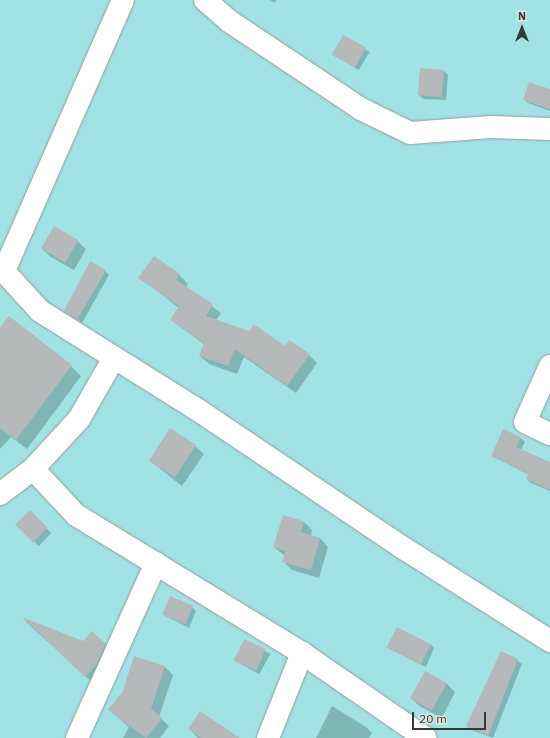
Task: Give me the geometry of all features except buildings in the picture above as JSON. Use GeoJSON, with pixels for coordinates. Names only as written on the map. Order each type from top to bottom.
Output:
{"type":"FeatureCollection","features":[{"type":"Feature","properties":{"kind":"street"},"geometry":{"type":"LineString","coordinates":[[122,0],[2,269],[40,312],[114,358],[550,641]]}},
{"type":"Feature","properties":{"kind":"street"},"geometry":{"type":"LineString","coordinates":[[205,0],[229,21],[361,109],[410,133],[491,127],[550,129]]}},
{"type":"Feature","properties":{"kind":"street"},"geometry":{"type":"LineString","coordinates":[[0,494],[33,469],[79,419],[114,358]]}},
{"type":"Feature","properties":{"kind":"street"},"geometry":{"type":"LineString","coordinates":[[550,366],[525,422],[550,434]]}},
{"type":"Feature","properties":{"kind":"street"},"geometry":{"type":"LineString","coordinates":[[33,469],[76,515],[302,653],[425,738]]}},
{"type":"Feature","properties":{"kind":"street"},"geometry":{"type":"LineString","coordinates":[[77,738],[156,563]]}},
{"type":"Feature","properties":{"kind":"street"},"geometry":{"type":"LineString","coordinates":[[268,738],[302,653]]}},
{"type":"Feature","properties":{"kind":"shaded area"},"geometry":{"type":"Polygon","coordinates":[[[0,0],[550,0],[550,738],[0,738],[0,0]]]}}]}
